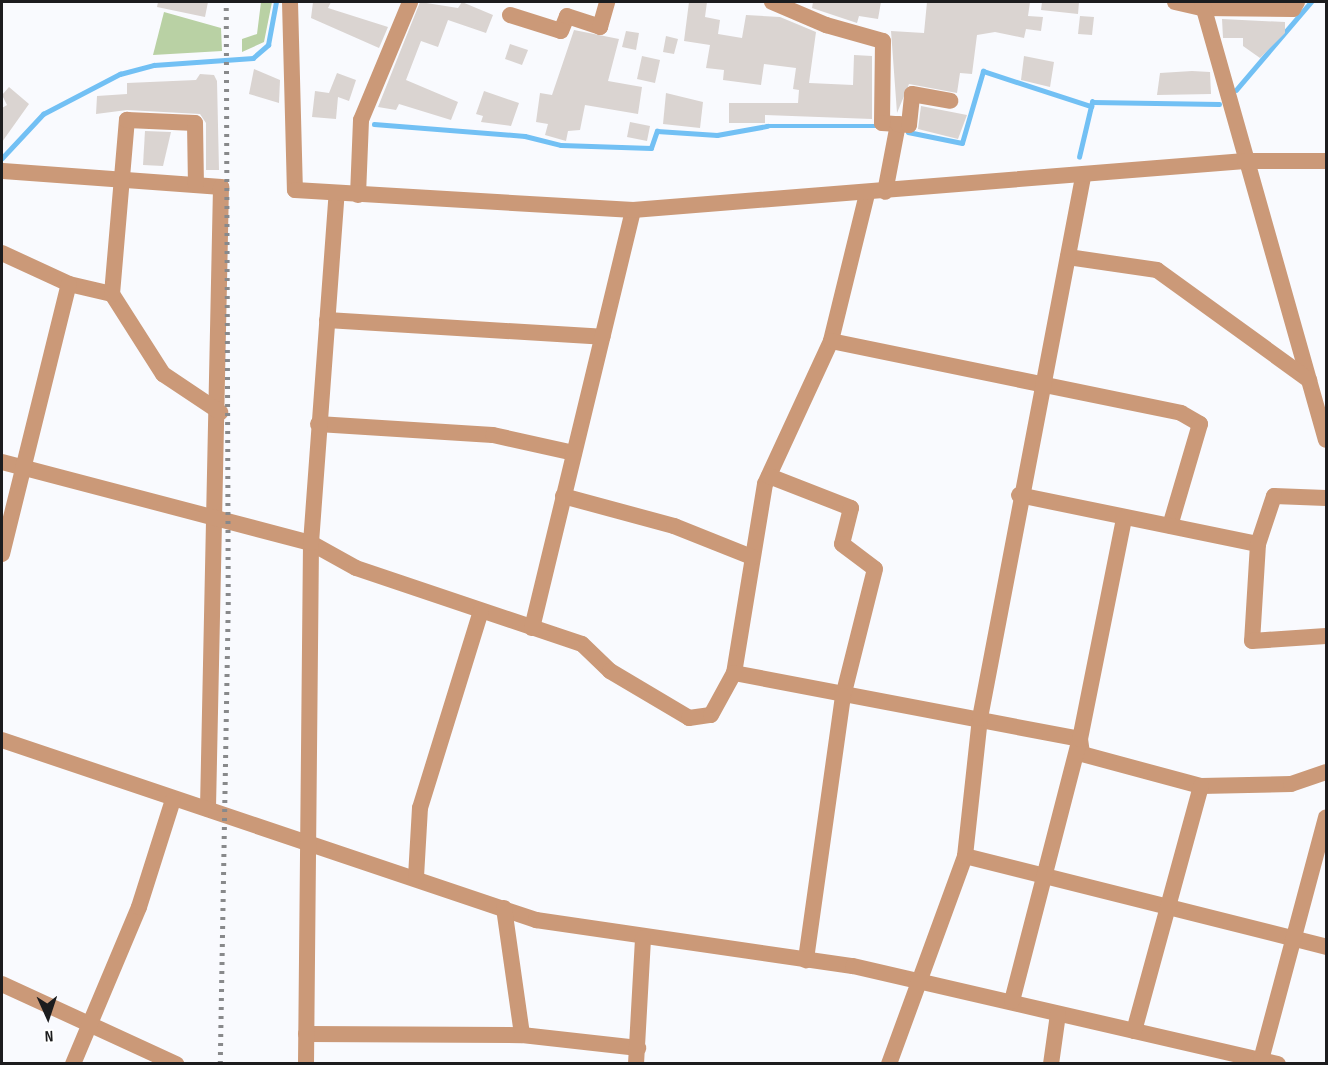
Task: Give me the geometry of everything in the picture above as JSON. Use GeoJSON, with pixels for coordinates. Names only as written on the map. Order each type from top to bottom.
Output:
{"type":"FeatureCollection","features":[{"type":"Feature","properties":{"kind":"street"},"geometry":{"type":"LineString","coordinates":[[290,2],[295,190],[633,210],[1083,177],[1245,161],[1326,161]]}},
{"type":"Feature","properties":{"kind":"street"},"geometry":{"type":"LineString","coordinates":[[357,195],[361,120],[410,2]]}},
{"type":"Feature","properties":{"kind":"street"},"geometry":{"type":"LineString","coordinates":[[510,15],[561,31],[567,16],[600,27],[607,2]]}},
{"type":"Feature","properties":{"kind":"street"},"geometry":{"type":"LineString","coordinates":[[772,2],[826,25],[883,40],[882,123],[909,125],[912,94],[950,101]]}},
{"type":"Feature","properties":{"kind":"street"},"geometry":{"type":"LineString","coordinates":[[1175,2],[1293,9],[1298,2]]}},
{"type":"Feature","properties":{"kind":"street"},"geometry":{"type":"LineString","coordinates":[[1202,5],[1326,440]]}},
{"type":"Feature","properties":{"kind":"street"},"geometry":{"type":"LineString","coordinates":[[196,185],[195,123],[127,120],[112,294],[163,374],[220,412]]}},
{"type":"Feature","properties":{"kind":"street"},"geometry":{"type":"LineString","coordinates":[[885,192],[898,124]]}},
{"type":"Feature","properties":{"kind":"street"},"geometry":{"type":"LineString","coordinates":[[3,171],[221,187],[220,412],[214,519],[208,809]]}},
{"type":"Feature","properties":{"kind":"street"},"geometry":{"type":"LineString","coordinates":[[889,1064],[965,856],[980,718],[1019,495],[1044,387],[1083,177]]}},
{"type":"Feature","properties":{"kind":"street"},"geometry":{"type":"LineString","coordinates":[[306,1064],[310,842],[310,543],[337,193]]}},
{"type":"Feature","properties":{"kind":"street"},"geometry":{"type":"LineString","coordinates":[[2,462],[310,543],[356,568],[582,644],[610,671],[689,718],[711,715],[734,673],[752,557],[769,476],[831,341],[867,194]]}},
{"type":"Feature","properties":{"kind":"street"},"geometry":{"type":"LineString","coordinates":[[532,628],[633,210]]}},
{"type":"Feature","properties":{"kind":"street"},"geometry":{"type":"LineString","coordinates":[[2,253],[69,284],[112,294]]}},
{"type":"Feature","properties":{"kind":"street"},"geometry":{"type":"LineString","coordinates":[[1068,257],[1157,270],[1309,380]]}},
{"type":"Feature","properties":{"kind":"street"},"geometry":{"type":"LineString","coordinates":[[2,554],[69,284]]}},
{"type":"Feature","properties":{"kind":"street"},"geometry":{"type":"LineString","coordinates":[[327,320],[602,337]]}},
{"type":"Feature","properties":{"kind":"street"},"geometry":{"type":"LineString","coordinates":[[831,341],[1044,387],[1181,413],[1200,424],[1170,526]]}},
{"type":"Feature","properties":{"kind":"street"},"geometry":{"type":"LineString","coordinates":[[318,424],[493,435],[574,453]]}},
{"type":"Feature","properties":{"kind":"street"},"geometry":{"type":"LineString","coordinates":[[769,476],[851,508],[842,544],[875,569],[843,696],[806,960]]}},
{"type":"Feature","properties":{"kind":"street"},"geometry":{"type":"LineString","coordinates":[[1019,495],[1257,544]]}},
{"type":"Feature","properties":{"kind":"street"},"geometry":{"type":"LineString","coordinates":[[563,496],[674,526],[752,557]]}},
{"type":"Feature","properties":{"kind":"street"},"geometry":{"type":"LineString","coordinates":[[1326,498],[1274,496],[1257,544],[1252,642],[1326,636]]}},
{"type":"Feature","properties":{"kind":"street"},"geometry":{"type":"LineString","coordinates":[[1012,1001],[1047,875],[1080,739],[1124,518]]}},
{"type":"Feature","properties":{"kind":"street"},"geometry":{"type":"LineString","coordinates":[[416,877],[420,808],[481,611]]}},
{"type":"Feature","properties":{"kind":"street"},"geometry":{"type":"LineString","coordinates":[[734,673],[843,696],[980,718],[1080,739]]}},
{"type":"Feature","properties":{"kind":"street"},"geometry":{"type":"LineString","coordinates":[[1080,739],[1082,754],[1201,786],[1291,783],[1326,772]]}},
{"type":"Feature","properties":{"kind":"street"},"geometry":{"type":"LineString","coordinates":[[2,740],[173,800],[310,842],[504,908],[598,933],[806,960],[921,980],[1269,1062],[1293,938],[1326,818]]}},
{"type":"Feature","properties":{"kind":"street"},"geometry":{"type":"LineString","coordinates":[[1134,1031],[1165,904],[1201,786]]}},
{"type":"Feature","properties":{"kind":"street"},"geometry":{"type":"LineString","coordinates":[[73,1064],[139,906],[173,800]]}},
{"type":"Feature","properties":{"kind":"street"},"geometry":{"type":"LineString","coordinates":[[965,856],[1165,904],[1326,947]]}},
{"type":"Feature","properties":{"kind":"street"},"geometry":{"type":"LineString","coordinates":[[504,908],[522,1035]]}},
{"type":"Feature","properties":{"kind":"street"},"geometry":{"type":"LineString","coordinates":[[306,1034],[522,1035],[637,1056],[643,938]]}},
{"type":"Feature","properties":{"kind":"street"},"geometry":{"type":"LineString","coordinates":[[2,984],[176,1064]]}},
{"type":"Feature","properties":{"kind":"street"},"geometry":{"type":"LineString","coordinates":[[1051,1064],[1058,1014]]}},
{"type":"Feature","properties":{"kind":"street"},"geometry":{"type":"LineString","coordinates":[[1198,1064],[1203,1047]]}},
{"type":"Feature","properties":{"kind":"green space"},"geometry":{"type":"Polygon","coordinates":[[[261,2],[272,2],[264,42],[242,52],[242,39],[257,34],[261,2]]]}},
{"type":"Feature","properties":{"kind":"green space"},"geometry":{"type":"Polygon","coordinates":[[[164,12],[221,28],[222,51],[153,55],[164,12]]]}},
{"type":"Feature","properties":{"kind":"building"},"geometry":{"type":"Polygon","coordinates":[[[158,2],[208,2],[205,17],[157,7],[158,2]]]}},
{"type":"Feature","properties":{"kind":"building"},"geometry":{"type":"Polygon","coordinates":[[[313,2],[331,2],[328,8],[388,27],[379,48],[311,18],[313,2]]]}},
{"type":"Feature","properties":{"kind":"building"},"geometry":{"type":"Polygon","coordinates":[[[420,2],[458,8],[462,2],[493,15],[486,33],[448,20],[438,47],[421,41],[406,80],[458,102],[451,120],[399,104],[396,110],[378,107],[420,2]]]}},
{"type":"Feature","properties":{"kind":"building"},"geometry":{"type":"Polygon","coordinates":[[[689,2],[707,2],[705,17],[720,20],[718,34],[742,38],[746,15],[780,17],[816,32],[809,83],[853,85],[854,55],[872,56],[872,119],[765,115],[765,123],[729,123],[729,103],[798,103],[799,90],[793,89],[796,68],[764,64],[761,85],[723,80],[724,70],[706,68],[710,45],[684,41],[689,2]]]}},
{"type":"Feature","properties":{"kind":"building"},"geometry":{"type":"Polygon","coordinates":[[[813,2],[881,2],[878,19],[859,16],[857,23],[812,8],[813,2]]]}},
{"type":"Feature","properties":{"kind":"building"},"geometry":{"type":"Polygon","coordinates":[[[927,2],[1030,2],[1028,16],[1043,17],[1041,31],[1026,29],[1024,38],[995,32],[977,35],[972,74],[960,73],[957,93],[909,84],[897,113],[891,31],[924,33],[927,2]]]}},
{"type":"Feature","properties":{"kind":"building"},"geometry":{"type":"Polygon","coordinates":[[[1042,2],[1079,2],[1078,14],[1041,10],[1042,2]]]}},
{"type":"Feature","properties":{"kind":"building"},"geometry":{"type":"Polygon","coordinates":[[[1080,16],[1094,17],[1092,35],[1078,34],[1080,16]]]}},
{"type":"Feature","properties":{"kind":"building"},"geometry":{"type":"Polygon","coordinates":[[[1222,19],[1285,22],[1285,33],[1260,58],[1243,46],[1243,38],[1223,38],[1222,19]]]}},
{"type":"Feature","properties":{"kind":"building"},"geometry":{"type":"Polygon","coordinates":[[[574,30],[619,39],[608,81],[642,87],[638,114],[585,105],[580,130],[568,131],[566,141],[545,135],[548,124],[536,122],[540,93],[552,95],[574,30]]]}},
{"type":"Feature","properties":{"kind":"building"},"geometry":{"type":"Polygon","coordinates":[[[626,31],[639,33],[636,50],[622,47],[626,31]]]}},
{"type":"Feature","properties":{"kind":"building"},"geometry":{"type":"Polygon","coordinates":[[[666,36],[678,39],[674,54],[663,52],[666,36]]]}},
{"type":"Feature","properties":{"kind":"building"},"geometry":{"type":"Polygon","coordinates":[[[510,44],[528,50],[522,65],[505,59],[510,44]]]}},
{"type":"Feature","properties":{"kind":"building"},"geometry":{"type":"Polygon","coordinates":[[[642,56],[660,60],[655,83],[637,79],[642,56]]]}},
{"type":"Feature","properties":{"kind":"building"},"geometry":{"type":"Polygon","coordinates":[[[1024,56],[1054,62],[1050,87],[1021,80],[1024,56]]]}},
{"type":"Feature","properties":{"kind":"building"},"geometry":{"type":"Polygon","coordinates":[[[254,69],[280,80],[279,103],[249,94],[254,69]]]}},
{"type":"Feature","properties":{"kind":"building"},"geometry":{"type":"Polygon","coordinates":[[[1210,72],[1211,94],[1157,95],[1160,73],[1210,72]]]}},
{"type":"Feature","properties":{"kind":"building"},"geometry":{"type":"Polygon","coordinates":[[[337,73],[356,80],[349,101],[338,97],[336,119],[312,117],[315,91],[329,93],[337,73]]]}},
{"type":"Feature","properties":{"kind":"building"},"geometry":{"type":"Polygon","coordinates":[[[200,74],[214,75],[217,81],[219,170],[206,170],[206,123],[200,114],[127,110],[96,114],[97,96],[127,94],[127,83],[196,80],[200,74]]]}},
{"type":"Feature","properties":{"kind":"building"},"geometry":{"type":"Polygon","coordinates":[[[9,87],[29,104],[2,142],[2,108],[7,105],[2,95],[9,87]]]}},
{"type":"Feature","properties":{"kind":"building"},"geometry":{"type":"Polygon","coordinates":[[[484,91],[519,103],[511,126],[481,122],[483,116],[476,114],[484,91]]]}},
{"type":"Feature","properties":{"kind":"building"},"geometry":{"type":"Polygon","coordinates":[[[666,93],[703,102],[700,128],[663,124],[666,93]]]}},
{"type":"Feature","properties":{"kind":"building"},"geometry":{"type":"Polygon","coordinates":[[[921,106],[967,115],[958,139],[918,129],[921,106]]]}},
{"type":"Feature","properties":{"kind":"building"},"geometry":{"type":"Polygon","coordinates":[[[630,122],[650,126],[647,141],[627,137],[630,122]]]}},
{"type":"Feature","properties":{"kind":"building"},"geometry":{"type":"Polygon","coordinates":[[[145,131],[171,132],[163,166],[143,165],[145,131]]]}},
{"type":"Feature","properties":{"kind":"waterway"},"geometry":{"type":"LineString","coordinates":[[2,158],[43,114],[120,74],[154,65],[253,58],[268,45],[276,2]]}},
{"type":"Feature","properties":{"kind":"waterway"},"geometry":{"type":"LineString","coordinates":[[1236,90],[1311,2]]}},
{"type":"Feature","properties":{"kind":"waterway"},"geometry":{"type":"LineString","coordinates":[[908,132],[962,143],[983,71],[1091,106]]}},
{"type":"Feature","properties":{"kind":"waterway"},"geometry":{"type":"LineString","coordinates":[[1079,157],[1092,102],[1219,104]]}},
{"type":"Feature","properties":{"kind":"waterway"},"geometry":{"type":"LineString","coordinates":[[374,124],[525,136],[561,145],[651,148],[657,131],[717,135],[767,126],[876,126]]}},
{"type":"Feature","properties":{"kind":"railway"},"geometry":{"type":"LineString","coordinates":[[220,1064],[228,605],[226,2]]}}]}
